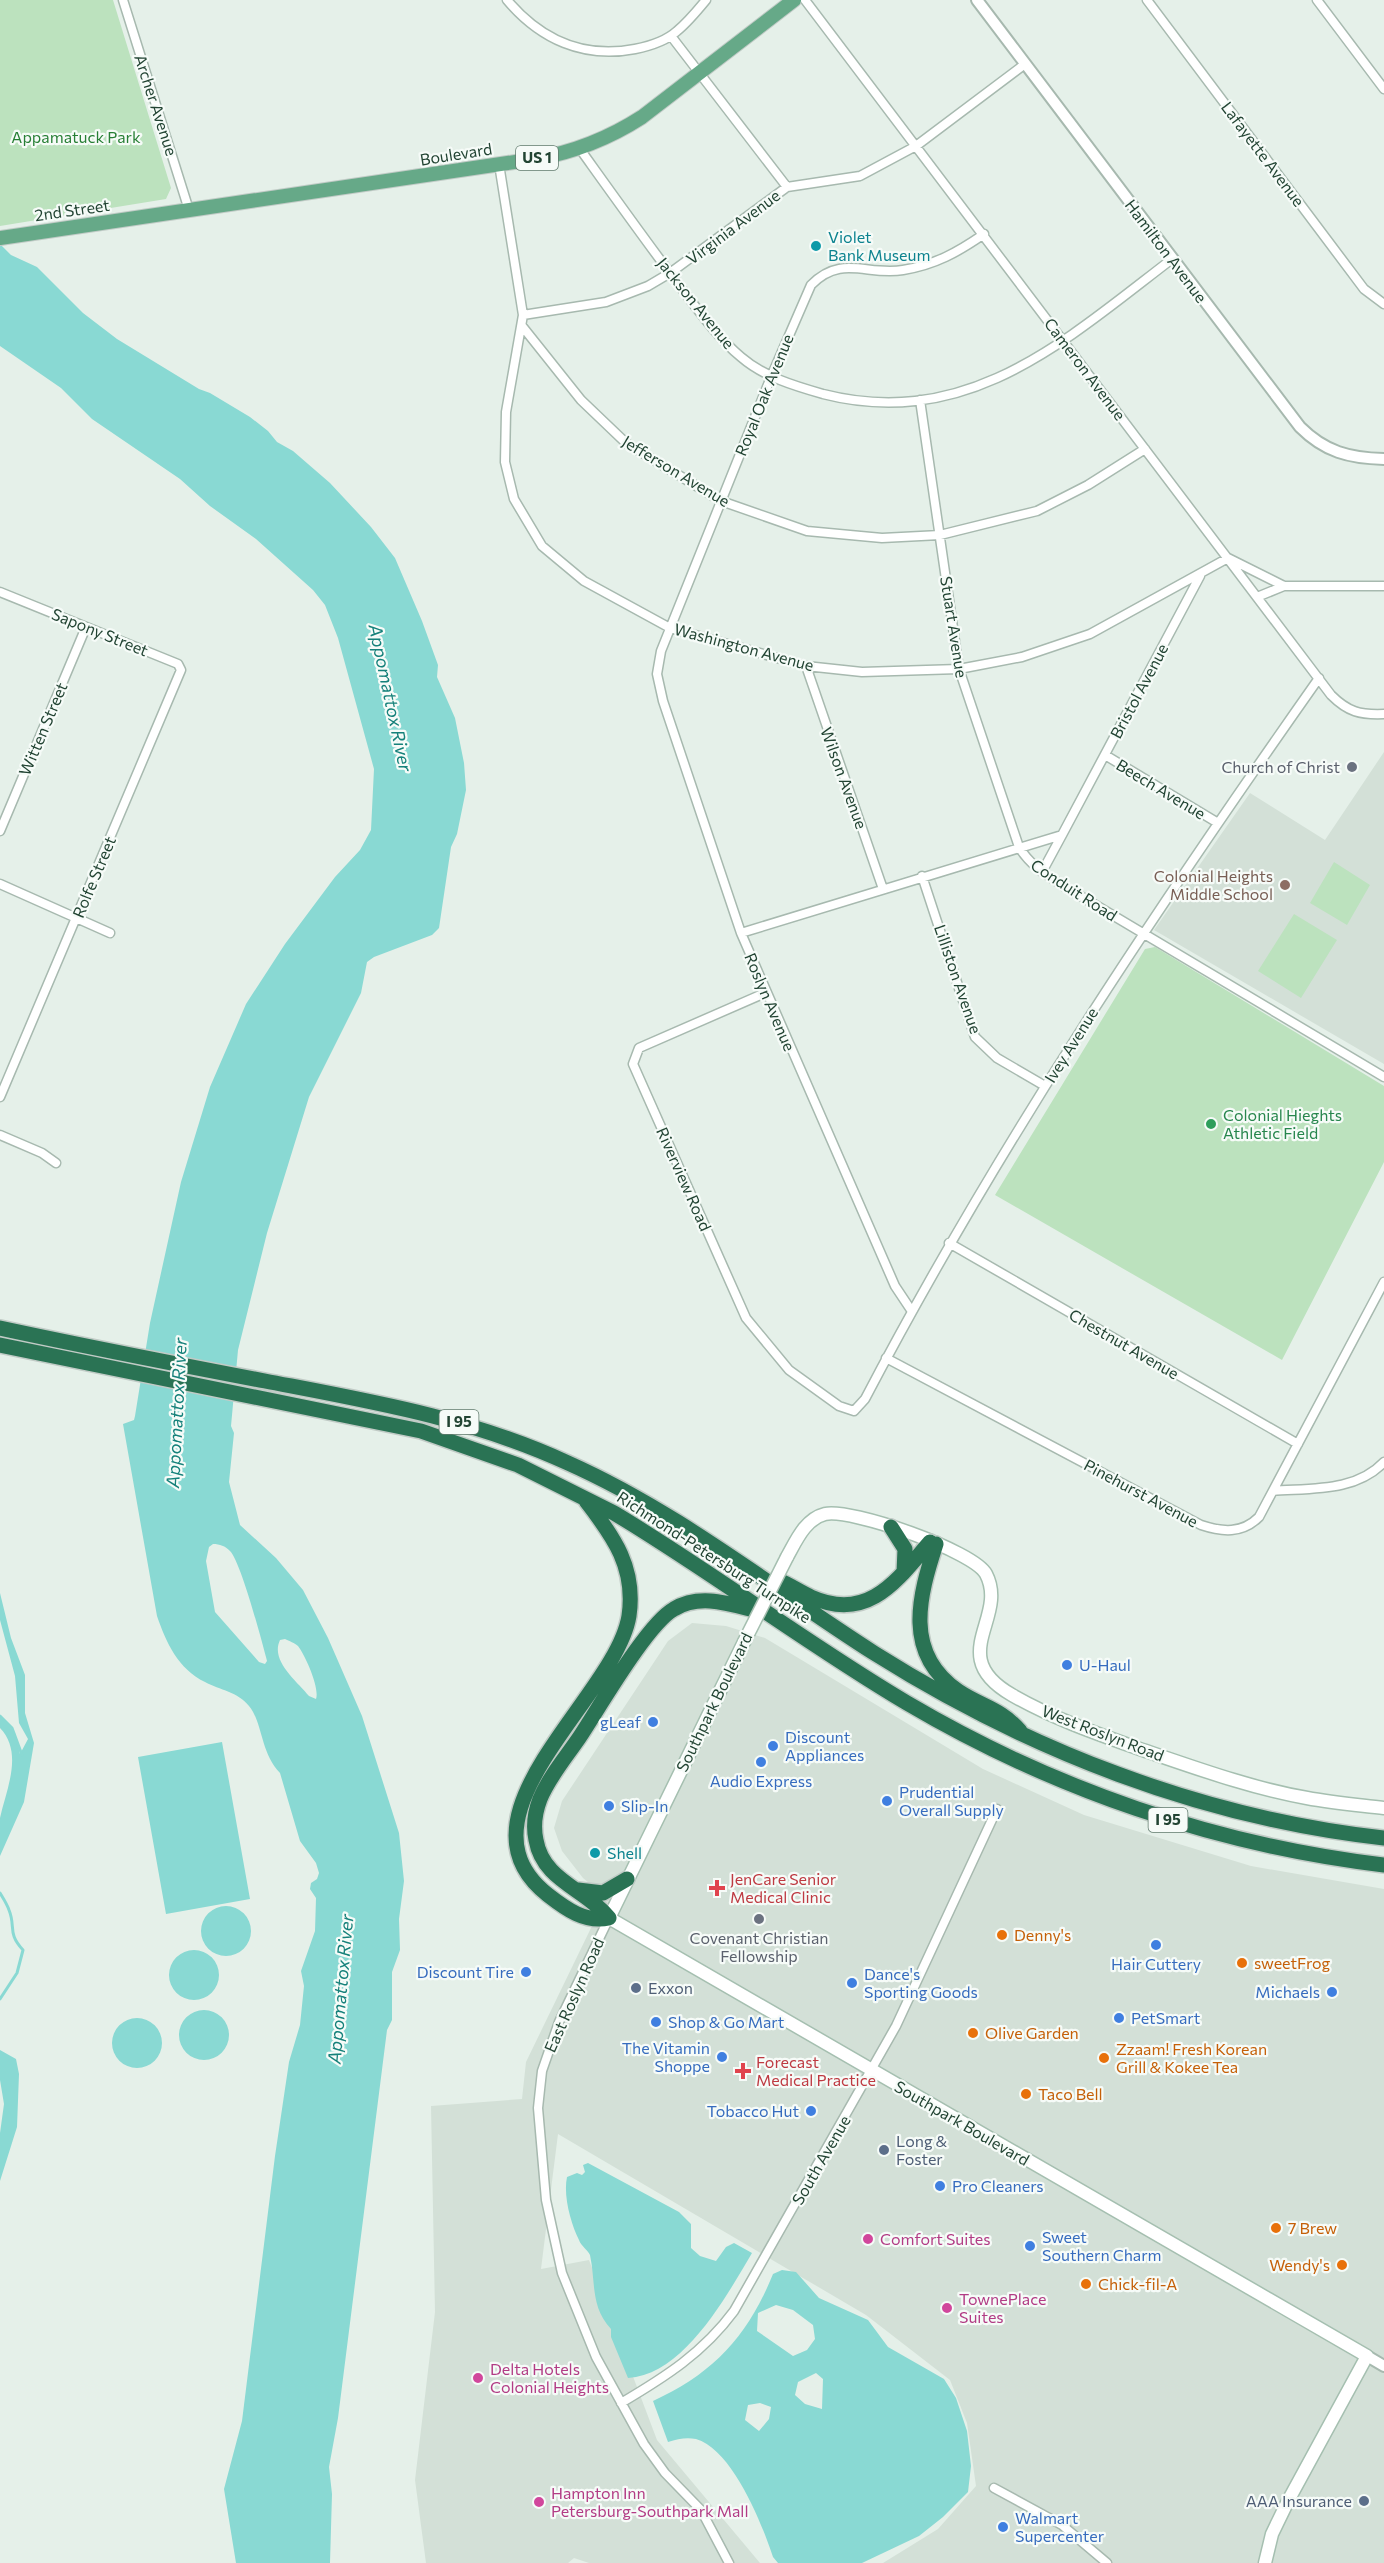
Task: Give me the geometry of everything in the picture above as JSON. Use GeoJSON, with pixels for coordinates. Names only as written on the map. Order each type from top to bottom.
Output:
{"type":"FeatureCollection","features":[{"type":"Feature","properties":{"kind":"highway","name":"Richmond-Petersburg Turnpike"},"geometry":{"type":"LineString","coordinates":[[0,1328],[410,1408],[465,1423],[529,1446],[632,1495],[748,1567],[873,1652],[953,1700],[1024,1735],[1152,1787],[1213,1805],[1277,1821],[1384,1839]]}},
{"type":"Feature","properties":{"kind":"highway","name":"Richmond-Petersburg Turnpike"},"geometry":{"type":"LineString","coordinates":[[0,1345],[272,1402],[395,1424],[439,1436],[518,1465],[582,1495],[652,1536],[871,1681],[933,1718],[992,1749],[1082,1789],[1144,1812],[1207,1831],[1341,1860],[1384,1865]]}},
{"type":"Feature","properties":{"kind":"highway"},"geometry":{"type":"LineString","coordinates":[[582,1495],[617,1542],[627,1565],[631,1591],[627,1624],[612,1658],[531,1780],[519,1809],[517,1836],[522,1861],[542,1889],[586,1919],[609,1918]]}},
{"type":"Feature","properties":{"kind":"highway"},"geometry":{"type":"LineString","coordinates":[[891,1527],[905,1549],[904,1572]]}},
{"type":"Feature","properties":{"kind":"highway"},"geometry":{"type":"LineString","coordinates":[[748,1567],[796,1587],[810,1597],[846,1604],[865,1601],[882,1594],[933,1543]]}},
{"type":"Feature","properties":{"kind":"highway"},"geometry":{"type":"LineString","coordinates":[[933,1543],[920,1602],[920,1627],[926,1649],[946,1680],[974,1700],[1007,1715],[1024,1735]]}},
{"type":"Feature","properties":{"kind":"highway"},"geometry":{"type":"LineString","coordinates":[[609,1918],[554,1874],[540,1854],[534,1829],[537,1807],[546,1787],[654,1627],[675,1608],[699,1601],[717,1601],[770,1614]]}},
{"type":"Feature","properties":{"kind":"highway"},"geometry":{"type":"LineString","coordinates":[[572,1889],[592,1894],[603,1893],[627,1879]]}},
{"type":"Feature","properties":{"kind":"main road","name":"Boulevard"},"geometry":{"type":"LineString","coordinates":[[148,216],[499,164],[580,149],[623,129],[794,0]]}},
{"type":"Feature","properties":{"kind":"main road","name":"2nd Street"},"geometry":{"type":"LineString","coordinates":[[0,238],[148,216]]}},
{"type":"Feature","properties":{"kind":"main road","name":"West Roslyn Road"},"geometry":{"type":"LineString","coordinates":[[787,1557],[803,1529],[822,1514],[850,1514],[891,1527],[973,1559],[986,1574],[991,1595],[981,1639],[981,1661],[989,1677],[1012,1695],[1089,1731],[1210,1773],[1306,1798],[1384,1808]]}},
{"type":"Feature","properties":{"kind":"main road","name":"Southpark Boulevard"},"geometry":{"type":"LineString","coordinates":[[787,1557],[609,1918],[1367,2356]]}},
{"type":"Feature","properties":{"kind":"main road"},"geometry":{"type":"LineString","coordinates":[[1265,2563],[1272,2534],[1288,2501],[1367,2356]]}},
{"type":"Feature","properties":{"kind":"street","name":"Archer Avenue"},"geometry":{"type":"LineString","coordinates":[[123,0],[189,210]]}},
{"type":"Feature","properties":{"kind":"street"},"geometry":{"type":"LineString","coordinates":[[507,0],[541,32],[577,48],[624,51],[645,47],[671,36],[706,0]]}},
{"type":"Feature","properties":{"kind":"street","name":"Cameron Avenue"},"geometry":{"type":"LineString","coordinates":[[805,0],[1319,678],[1348,710],[1357,714],[1382,715]]}},
{"type":"Feature","properties":{"kind":"street","name":"Hamilton Avenue"},"geometry":{"type":"LineString","coordinates":[[977,0],[1300,428],[1311,439],[1338,454],[1384,459]]}},
{"type":"Feature","properties":{"kind":"street","name":"Lafayette Avenue"},"geometry":{"type":"LineString","coordinates":[[1146,0],[1364,289],[1384,304]]}},
{"type":"Feature","properties":{"kind":"street"},"geometry":{"type":"LineString","coordinates":[[1317,0],[1384,89]]}},
{"type":"Feature","properties":{"kind":"street"},"geometry":{"type":"LineString","coordinates":[[671,36],[787,187]]}},
{"type":"Feature","properties":{"kind":"street","name":"Virginia Avenue"},"geometry":{"type":"LineString","coordinates":[[523,315],[620,298],[670,273],[787,187],[860,176],[916,146],[1025,64]]}},
{"type":"Feature","properties":{"kind":"street","name":"Jackson Avenue"},"geometry":{"type":"LineString","coordinates":[[580,149],[670,273],[742,358],[771,377],[804,389],[866,402],[920,400],[954,394],[1010,374],[1063,340],[1172,258]]}},
{"type":"Feature","properties":{"kind":"street","name":"Washington Avenue"},"geometry":{"type":"LineString","coordinates":[[499,164],[523,315],[506,412],[505,462],[514,499],[542,546],[584,581],[670,628],[806,666],[862,672],[959,669],[1022,657],[1090,634],[1200,575]]}},
{"type":"Feature","properties":{"kind":"street","name":"Royal Oak Avenue"},"geometry":{"type":"LineString","coordinates":[[658,683],[658,665],[670,628],[806,294],[820,275],[838,267],[883,271],[925,266],[957,253],[984,234]]}},
{"type":"Feature","properties":{"kind":"street","name":"Jefferson Avenue"},"geometry":{"type":"LineString","coordinates":[[522,326],[581,400],[626,443],[721,501],[807,531],[882,538],[940,535],[1037,510],[1088,486],[1145,449]]}},
{"type":"Feature","properties":{"kind":"street","name":"Stuart Avenue"},"geometry":{"type":"LineString","coordinates":[[920,400],[959,669],[1019,847]]}},
{"type":"Feature","properties":{"kind":"street"},"geometry":{"type":"LineString","coordinates":[[1200,575],[1228,558],[1284,586]]}},
{"type":"Feature","properties":{"kind":"street","name":"Bristol Avenue"},"geometry":{"type":"LineString","coordinates":[[1042,872],[1200,575]]}},
{"type":"Feature","properties":{"kind":"street"},"geometry":{"type":"LineString","coordinates":[[1257,597],[1284,586],[1384,586]]}},
{"type":"Feature","properties":{"kind":"street","name":"Sapony Street"},"geometry":{"type":"LineString","coordinates":[[0,592],[178,664],[181,670],[175,685]]}},
{"type":"Feature","properties":{"kind":"street","name":"Witten Street"},"geometry":{"type":"LineString","coordinates":[[0,831],[86,627]]}},
{"type":"Feature","properties":{"kind":"street","name":"Wilson Avenue"},"geometry":{"type":"LineString","coordinates":[[806,666],[883,889]]}},
{"type":"Feature","properties":{"kind":"street","name":"Ivey Avenue"},"geometry":{"type":"LineString","coordinates":[[839,1406],[849,1411],[858,1409],[911,1310],[1045,1086],[1143,934],[1319,678]]}},
{"type":"Feature","properties":{"kind":"street","name":"Roslyn Avenue"},"geometry":{"type":"LineString","coordinates":[[658,683],[741,933],[765,993],[895,1286],[911,1310]]}},
{"type":"Feature","properties":{"kind":"street","name":"Rolfe Street"},"geometry":{"type":"LineString","coordinates":[[0,1097],[175,685]]}},
{"type":"Feature","properties":{"kind":"street","name":"Beech Avenue"},"geometry":{"type":"LineString","coordinates":[[1105,755],[1218,823]]}},
{"type":"Feature","properties":{"kind":"street"},"geometry":{"type":"LineString","coordinates":[[1019,847],[1062,835]]}},
{"type":"Feature","properties":{"kind":"street","name":"Conduit Road"},"geometry":{"type":"LineString","coordinates":[[741,933],[1019,847],[1031,864],[1042,872],[1384,1077]]}},
{"type":"Feature","properties":{"kind":"street","name":"Lilliston Avenue"},"geometry":{"type":"LineString","coordinates":[[922,876],[975,1037],[997,1058],[1045,1086]]}},
{"type":"Feature","properties":{"kind":"street"},"geometry":{"type":"LineString","coordinates":[[0,884],[110,933]]}},
{"type":"Feature","properties":{"kind":"street","name":"Riverview Road"},"geometry":{"type":"LineString","coordinates":[[765,993],[639,1048],[633,1064],[746,1318],[789,1370],[839,1406]]}},
{"type":"Feature","properties":{"kind":"street"},"geometry":{"type":"LineString","coordinates":[[0,1135],[42,1153],[56,1163]]}},
{"type":"Feature","properties":{"kind":"street","name":"Chestnut Avenue"},"geometry":{"type":"LineString","coordinates":[[950,1243],[1298,1444]]}},
{"type":"Feature","properties":{"kind":"street","name":"Pinehurst Avenue"},"geometry":{"type":"LineString","coordinates":[[886,1358],[1213,1529],[1235,1530],[1252,1524],[1273,1491],[1384,1282]]}},
{"type":"Feature","properties":{"kind":"street"},"geometry":{"type":"LineString","coordinates":[[1374,1301],[1384,1306]]}},
{"type":"Feature","properties":{"kind":"street"},"geometry":{"type":"LineString","coordinates":[[1273,1491],[1351,1483],[1369,1475],[1384,1462]]}},
{"type":"Feature","properties":{"kind":"street","name":"South Avenue"},"geometry":{"type":"LineString","coordinates":[[621,2403],[687,2362],[720,2330],[753,2278],[896,2026],[998,1809]]}},
{"type":"Feature","properties":{"kind":"street","name":"East Roslyn Road"},"geometry":{"type":"LineString","coordinates":[[609,1918],[547,2053],[538,2108],[546,2200],[562,2273],[591,2347],[644,2444],[665,2473],[701,2510],[729,2563]]}},
{"type":"Feature","properties":{"kind":"street","name":"Southpark Boulevard"},"geometry":{"type":"LineString","coordinates":[[1367,2356],[1384,2366]]}},
{"type":"Feature","properties":{"kind":"street"},"geometry":{"type":"LineString","coordinates":[[994,2488],[1062,2525],[1107,2563]]}},
{"type":"Feature","properties":{"kind":"shaded area","name":"Colonial Heights Middle School"},"geometry":{"type":"Polygon","coordinates":[[[1384,752],[1384,1064],[1154,930],[1250,793],[1325,840],[1384,752]]]}},
{"type":"Feature","properties":{"kind":"shaded area"},"geometry":{"type":"Polygon","coordinates":[[[692,1623],[726,1626],[765,1638],[983,1769],[1084,1815],[1251,1866],[1384,1889],[1384,2563],[883,2563],[938,2529],[976,2486],[967,2423],[950,2380],[866,2315],[558,2134],[541,2269],[589,2260],[657,2440],[760,2563],[589,2563],[574,2558],[568,2563],[426,2563],[415,2480],[435,2312],[431,2106],[522,2099],[526,2062],[606,1897],[583,1878],[562,1851],[554,1828],[562,1801],[668,1641],[692,1623]]]}},
{"type":"Feature","properties":{"kind":"green space","name":"Appamatuck Park"},"geometry":{"type":"Polygon","coordinates":[[[0,0],[113,0],[171,188],[166,199],[0,226],[0,0]]]}},
{"type":"Feature","properties":{"kind":"green space"},"geometry":{"type":"Polygon","coordinates":[[[1334,862],[1370,885],[1347,925],[1310,903],[1334,862]]]}},
{"type":"Feature","properties":{"kind":"green space"},"geometry":{"type":"Polygon","coordinates":[[[1294,914],[1337,940],[1301,998],[1258,971],[1294,914]]]}},
{"type":"Feature","properties":{"kind":"green space","name":"Colonial Hieghts Athletic Field"},"geometry":{"type":"Polygon","coordinates":[[[1155,947],[1384,1086],[1384,1162],[1282,1360],[995,1195],[1145,949],[1155,947]]]}},
{"type":"Feature","properties":{"kind":"water","name":"Appomattox River"},"geometry":{"type":"Polygon","coordinates":[[[0,244],[11,255],[37,267],[83,313],[117,339],[250,417],[268,431],[277,442],[293,451],[330,483],[371,527],[395,558],[438,665],[437,677],[455,718],[464,763],[466,790],[457,834],[451,847],[439,928],[432,935],[374,957],[367,962],[361,993],[309,1097],[267,1233],[238,1350],[231,1426],[234,1433],[229,1482],[240,1525],[276,1558],[303,1590],[328,1638],[362,1716],[399,1833],[404,1881],[399,1919],[400,1950],[392,1972],[392,2020],[387,2030],[338,2418],[329,2467],[332,2494],[330,2563],[236,2563],[224,2489],[242,2421],[275,2156],[289,2062],[300,2025],[304,1986],[301,1971],[315,1931],[316,1898],[310,1889],[311,1883],[317,1879],[319,1873],[316,1863],[300,1841],[280,1773],[265,1747],[254,1713],[240,1697],[205,1682],[187,1670],[174,1654],[164,1635],[157,1616],[123,1424],[134,1420],[150,1323],[181,1182],[210,1087],[246,1004],[285,944],[335,877],[360,850],[371,830],[374,769],[338,638],[325,605],[313,590],[256,539],[210,506],[180,479],[92,419],[61,388],[0,346],[0,244]],[[213,1544],[209,1547],[206,1561],[215,1612],[259,1662],[265,1664],[267,1661],[256,1621],[235,1558],[226,1548],[213,1544]],[[285,1639],[280,1640],[278,1648],[282,1663],[309,1696],[316,1699],[314,1680],[304,1657],[298,1646],[285,1639]]]}},
{"type":"Feature","properties":{"kind":"water"},"geometry":{"type":"Polygon","coordinates":[[[0,1593],[11,1638],[25,1675],[25,1713],[34,1743],[24,1802],[0,1856],[0,1818],[9,1784],[12,1760],[7,1738],[0,1728],[0,1716],[15,1733],[20,1754],[28,1739],[19,1723],[15,1676],[0,1620],[0,1593]]]}},
{"type":"Feature","properties":{"kind":"water"},"geometry":{"type":"Polygon","coordinates":[[[222,1742],[250,1899],[166,1914],[138,1757],[222,1742]]]}},
{"type":"Feature","properties":{"kind":"water"},"geometry":{"type":"Polygon","coordinates":[[[226,1906],[244,1913],[251,1931],[244,1949],[226,1956],[208,1949],[201,1931],[208,1913],[226,1906]]]}},
{"type":"Feature","properties":{"kind":"water"},"geometry":{"type":"Polygon","coordinates":[[[189,1950],[199,1950],[212,1957],[219,1970],[219,1980],[212,1993],[199,2000],[189,2000],[180,1996],[173,1989],[169,1980],[169,1970],[173,1961],[180,1954],[189,1950]]]}},
{"type":"Feature","properties":{"kind":"water"},"geometry":{"type":"Polygon","coordinates":[[[199,2010],[209,2010],[222,2017],[229,2030],[229,2040],[222,2053],[209,2060],[199,2060],[190,2056],[183,2049],[179,2040],[179,2030],[183,2021],[190,2014],[199,2010]]]}},
{"type":"Feature","properties":{"kind":"water"},"geometry":{"type":"Polygon","coordinates":[[[132,2018],[142,2018],[155,2025],[162,2038],[162,2048],[155,2061],[142,2068],[132,2068],[123,2064],[116,2057],[112,2048],[112,2038],[116,2029],[123,2022],[132,2018]]]}},
{"type":"Feature","properties":{"kind":"water"},"geometry":{"type":"Polygon","coordinates":[[[0,2050],[16,2059],[19,2074],[17,2127],[0,2181],[0,2133],[4,2104],[0,2080],[0,2050]]]}},
{"type":"Feature","properties":{"kind":"water"},"geometry":{"type":"Polygon","coordinates":[[[588,2163],[679,2212],[691,2224],[691,2248],[700,2256],[716,2261],[726,2247],[734,2243],[752,2253],[717,2310],[685,2348],[667,2363],[648,2373],[628,2378],[611,2337],[611,2329],[600,2312],[595,2294],[590,2255],[576,2233],[567,2201],[567,2177],[577,2173],[582,2175],[585,2172],[583,2165],[588,2163]]]}},
{"type":"Feature","properties":{"kind":"water"},"geometry":{"type":"Polygon","coordinates":[[[782,2270],[796,2272],[819,2298],[868,2320],[888,2347],[944,2379],[956,2398],[967,2431],[971,2466],[968,2492],[943,2517],[919,2536],[862,2563],[778,2563],[773,2557],[754,2508],[734,2472],[722,2457],[696,2439],[668,2442],[653,2401],[694,2378],[726,2351],[752,2316],[773,2274],[782,2270]],[[776,2305],[758,2313],[757,2331],[793,2356],[807,2350],[815,2339],[813,2325],[793,2310],[776,2305]],[[816,2373],[798,2382],[795,2395],[805,2404],[822,2409],[823,2379],[816,2373]],[[760,2403],[748,2405],[745,2420],[759,2431],[769,2419],[771,2407],[760,2403]]]}},
{"type":"Feature","properties":{"kind":"waterway"},"geometry":{"type":"LineString","coordinates":[[0,1716],[12,1728],[22,1755]]}},
{"type":"Feature","properties":{"kind":"waterway"},"geometry":{"type":"LineString","coordinates":[[0,1893],[11,1916],[15,1939],[23,1950],[17,1973],[0,1999]]}},
{"type":"Feature","properties":{"kind":"place","name":"Violet Bank Museum"},"geometry":{"type":"Point","coordinates":[816,246]}},
{"type":"Feature","properties":{"kind":"place","name":"Church of Christ"},"geometry":{"type":"Point","coordinates":[1352,767]}},
{"type":"Feature","properties":{"kind":"place","name":"Colonial Heights Middle School"},"geometry":{"type":"Point","coordinates":[1285,885]}},
{"type":"Feature","properties":{"kind":"place","name":"Colonial Hieghts Athletic Field"},"geometry":{"type":"Point","coordinates":[1211,1124]}},
{"type":"Feature","properties":{"kind":"place","name":"U-Haul"},"geometry":{"type":"Point","coordinates":[1067,1665]}},
{"type":"Feature","properties":{"kind":"place","name":"gLeaf"},"geometry":{"type":"Point","coordinates":[653,1722]}},
{"type":"Feature","properties":{"kind":"place","name":"Discount Appliances"},"geometry":{"type":"Point","coordinates":[773,1746]}},
{"type":"Feature","properties":{"kind":"place","name":"Audio Express"},"geometry":{"type":"Point","coordinates":[761,1762]}},
{"type":"Feature","properties":{"kind":"place","name":"Prudential Overall Supply"},"geometry":{"type":"Point","coordinates":[887,1801]}},
{"type":"Feature","properties":{"kind":"place","name":"Slip-In"},"geometry":{"type":"Point","coordinates":[609,1806]}},
{"type":"Feature","properties":{"kind":"place","name":"Shell"},"geometry":{"type":"Point","coordinates":[595,1853]}},
{"type":"Feature","properties":{"kind":"place","name":"JenCare Senior Medical Clinic"},"geometry":{"type":"Point","coordinates":[717,1888]}},
{"type":"Feature","properties":{"kind":"place","name":"Covenant Christian Fellowship"},"geometry":{"type":"Point","coordinates":[759,1919]}},
{"type":"Feature","properties":{"kind":"place","name":"Denny's"},"geometry":{"type":"Point","coordinates":[1002,1935]}},
{"type":"Feature","properties":{"kind":"place","name":"Hair Cuttery"},"geometry":{"type":"Point","coordinates":[1156,1945]}},
{"type":"Feature","properties":{"kind":"place","name":"sweetFrog"},"geometry":{"type":"Point","coordinates":[1242,1963]}},
{"type":"Feature","properties":{"kind":"place","name":"Discount Tire"},"geometry":{"type":"Point","coordinates":[526,1972]}},
{"type":"Feature","properties":{"kind":"place","name":"Dance's Sporting Goods"},"geometry":{"type":"Point","coordinates":[852,1983]}},
{"type":"Feature","properties":{"kind":"place","name":"Exxon"},"geometry":{"type":"Point","coordinates":[636,1988]}},
{"type":"Feature","properties":{"kind":"place","name":"Michaels"},"geometry":{"type":"Point","coordinates":[1332,1992]}},
{"type":"Feature","properties":{"kind":"place","name":"PetSmart"},"geometry":{"type":"Point","coordinates":[1119,2018]}},
{"type":"Feature","properties":{"kind":"place","name":"Shop & Go Mart"},"geometry":{"type":"Point","coordinates":[656,2022]}},
{"type":"Feature","properties":{"kind":"place","name":"Olive Garden"},"geometry":{"type":"Point","coordinates":[973,2033]}},
{"type":"Feature","properties":{"kind":"place","name":"The Vitamin Shoppe"},"geometry":{"type":"Point","coordinates":[722,2057]}},
{"type":"Feature","properties":{"kind":"place","name":"Zzaam! Fresh Korean Grill & Kokee Tea"},"geometry":{"type":"Point","coordinates":[1104,2058]}},
{"type":"Feature","properties":{"kind":"place","name":"Forecast Medical Practice"},"geometry":{"type":"Point","coordinates":[743,2071]}},
{"type":"Feature","properties":{"kind":"place","name":"Taco Bell"},"geometry":{"type":"Point","coordinates":[1026,2094]}},
{"type":"Feature","properties":{"kind":"place","name":"Tobacco Hut"},"geometry":{"type":"Point","coordinates":[811,2111]}},
{"type":"Feature","properties":{"kind":"place","name":"Long & Foster"},"geometry":{"type":"Point","coordinates":[884,2150]}},
{"type":"Feature","properties":{"kind":"place","name":"Pro Cleaners"},"geometry":{"type":"Point","coordinates":[940,2186]}},
{"type":"Feature","properties":{"kind":"place","name":"7 Brew"},"geometry":{"type":"Point","coordinates":[1276,2228]}},
{"type":"Feature","properties":{"kind":"place","name":"Comfort Suites"},"geometry":{"type":"Point","coordinates":[868,2239]}},
{"type":"Feature","properties":{"kind":"place","name":"Sweet Southern Charm"},"geometry":{"type":"Point","coordinates":[1030,2246]}},
{"type":"Feature","properties":{"kind":"place","name":"Wendy's"},"geometry":{"type":"Point","coordinates":[1342,2265]}},
{"type":"Feature","properties":{"kind":"place","name":"Chick-fil-A"},"geometry":{"type":"Point","coordinates":[1086,2284]}},
{"type":"Feature","properties":{"kind":"place","name":"TownePlace Suites"},"geometry":{"type":"Point","coordinates":[947,2308]}},
{"type":"Feature","properties":{"kind":"place","name":"Delta Hotels Colonial Heights"},"geometry":{"type":"Point","coordinates":[478,2378]}},
{"type":"Feature","properties":{"kind":"place","name":"AAA Insurance"},"geometry":{"type":"Point","coordinates":[1364,2501]}},
{"type":"Feature","properties":{"kind":"place","name":"Hampton Inn Petersburg-Southpark Mall"},"geometry":{"type":"Point","coordinates":[539,2502]}},
{"type":"Feature","properties":{"kind":"place","name":"Walmart Supercenter"},"geometry":{"type":"Point","coordinates":[1003,2527]}}]}
